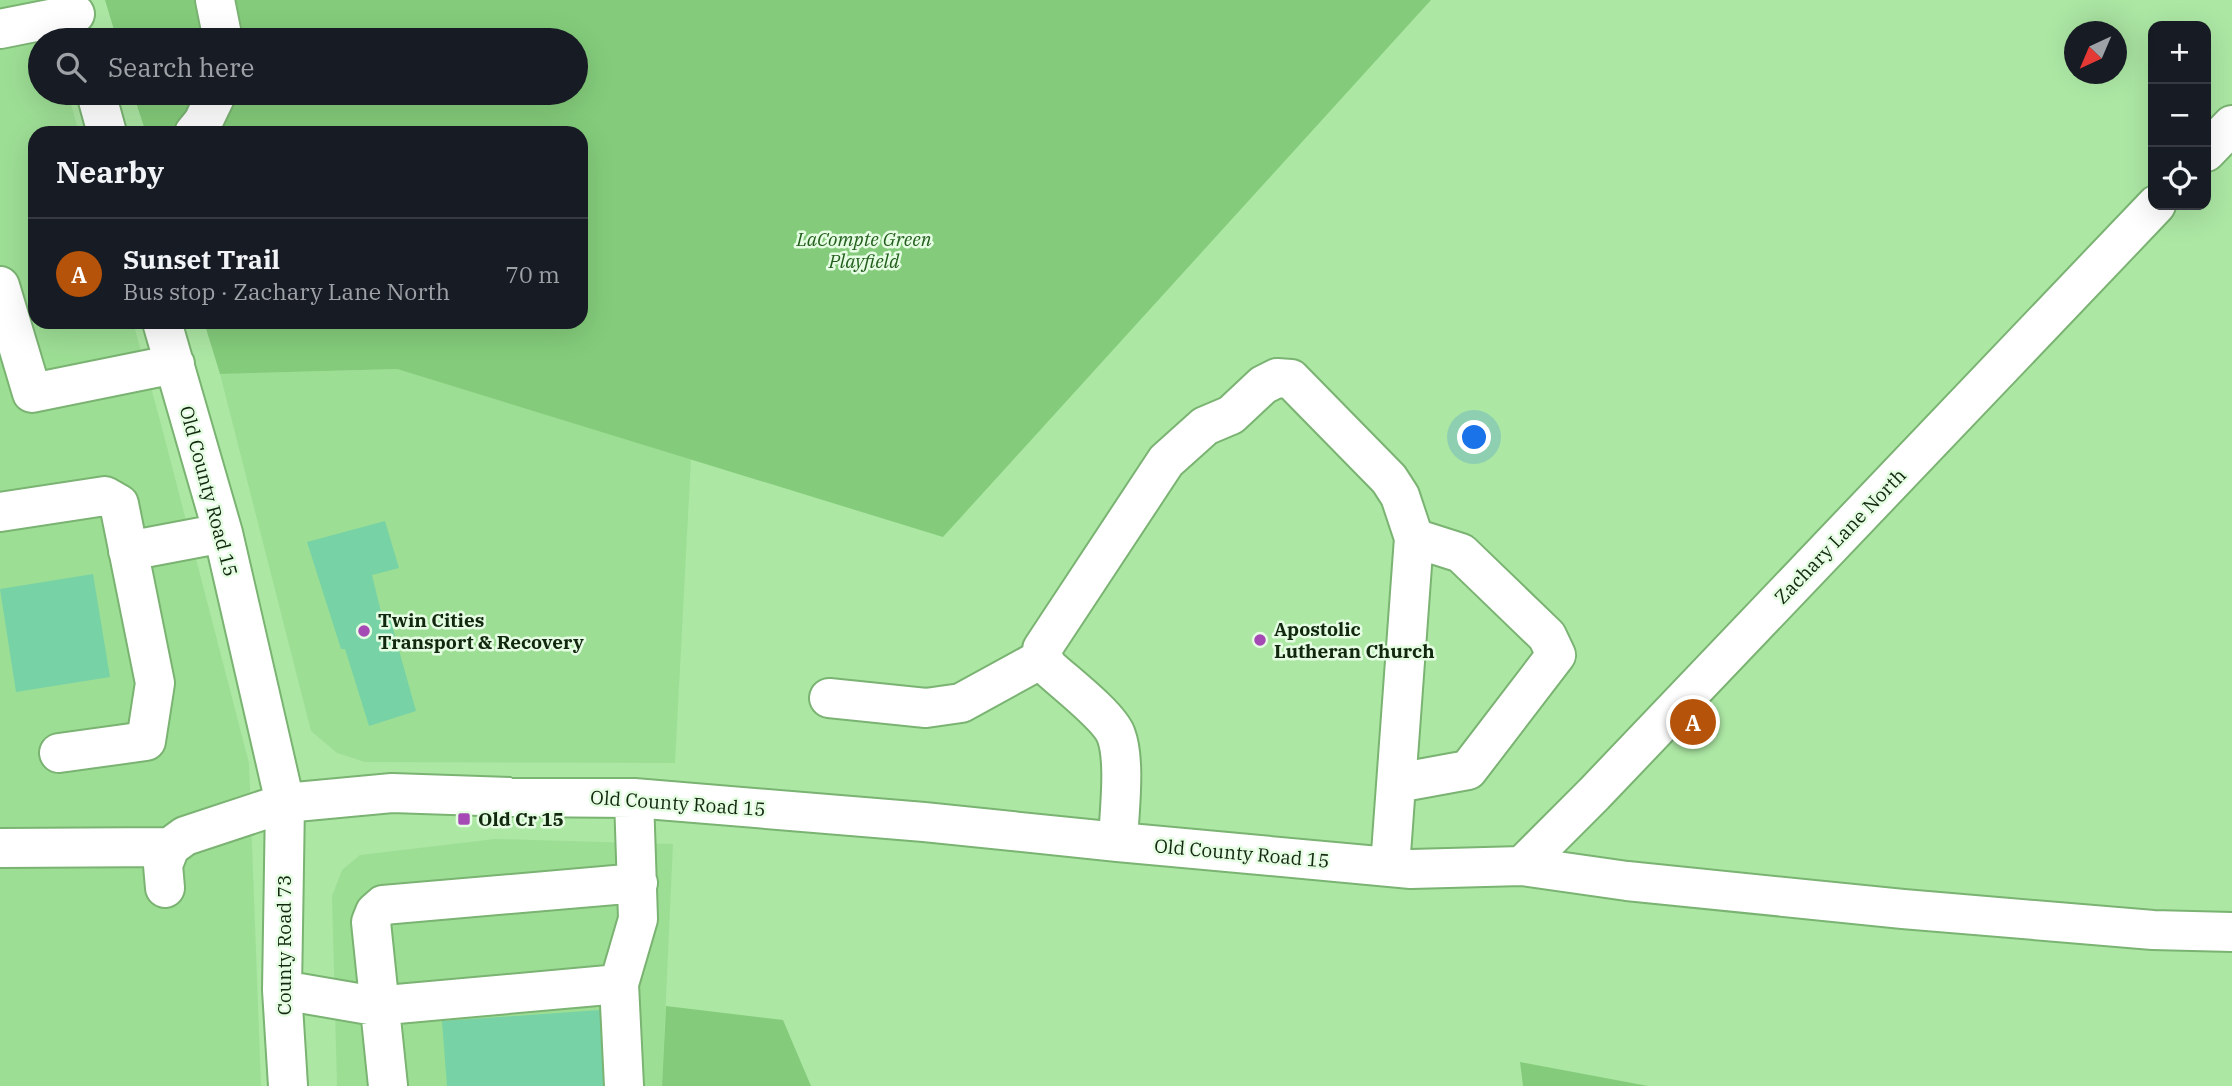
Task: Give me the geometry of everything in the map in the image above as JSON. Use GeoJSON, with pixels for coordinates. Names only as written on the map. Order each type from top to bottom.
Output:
{"type":"FeatureCollection","features":[{"type":"Feature","properties":{"kind":"street"},"geometry":{"type":"LineString","coordinates":[[215,0],[221,28]]}},
{"type":"Feature","properties":{"kind":"street"},"geometry":{"type":"LineString","coordinates":[[0,29],[76,18]]}},
{"type":"Feature","properties":{"kind":"street"},"geometry":{"type":"LineString","coordinates":[[99,105],[105,126]]}},
{"type":"Feature","properties":{"kind":"street"},"geometry":{"type":"LineString","coordinates":[[200,126],[212,105]]}},
{"type":"Feature","properties":{"kind":"street"},"geometry":{"type":"LineString","coordinates":[[2211,147],[2232,125]]}},
{"type":"Feature","properties":{"kind":"street","name":"Zachary Lane North"},"geometry":{"type":"LineString","coordinates":[[1522,866],[1594,794],[2151,210]]}},
{"type":"Feature","properties":{"kind":"street"},"geometry":{"type":"LineString","coordinates":[[0,286],[32,393],[175,364]]}},
{"type":"Feature","properties":{"kind":"street","name":"Old County Road 15"},"geometry":{"type":"LineString","coordinates":[[164,329],[223,533],[285,803],[392,793],[634,797],[1411,869],[1522,866],[1627,881],[1902,909],[2153,930],[2232,932]]}},
{"type":"Feature","properties":{"kind":"street"},"geometry":{"type":"LineString","coordinates":[[1118,842],[1121,760],[1116,734],[1107,720],[1048,667],[1042,649],[1166,461],[1205,426],[1231,415],[1263,385],[1277,379],[1291,379],[1389,479],[1400,496],[1415,538],[1390,867]]}},
{"type":"Feature","properties":{"kind":"street"},"geometry":{"type":"LineString","coordinates":[[0,512],[104,496],[119,504],[155,683],[146,741],[59,753]]}},
{"type":"Feature","properties":{"kind":"street"},"geometry":{"type":"LineString","coordinates":[[128,551],[223,533]]}},
{"type":"Feature","properties":{"kind":"street"},"geometry":{"type":"LineString","coordinates":[[1397,783],[1468,770],[1556,655],[1547,636],[1461,553],[1415,538]]}},
{"type":"Feature","properties":{"kind":"street"},"geometry":{"type":"LineString","coordinates":[[829,698],[926,708],[961,703],[1043,657]]}},
{"type":"Feature","properties":{"kind":"street"},"geometry":{"type":"LineString","coordinates":[[624,1086],[619,984],[638,919],[634,797]]}},
{"type":"Feature","properties":{"kind":"street"},"geometry":{"type":"LineString","coordinates":[[165,888],[163,865],[170,847],[185,836],[285,803]]}},
{"type":"Feature","properties":{"kind":"street","name":"County Road 73"},"geometry":{"type":"LineString","coordinates":[[285,803],[282,990],[288,1086]]}},
{"type":"Feature","properties":{"kind":"street"},"geometry":{"type":"LineString","coordinates":[[0,848],[170,847]]}},
{"type":"Feature","properties":{"kind":"street"},"geometry":{"type":"LineString","coordinates":[[388,1086],[371,922],[374,912],[383,905],[638,883]]}},
{"type":"Feature","properties":{"kind":"street"},"geometry":{"type":"LineString","coordinates":[[282,990],[381,1006],[619,984]]}},
{"type":"Feature","properties":{"kind":"shaded area"},"geometry":{"type":"Polygon","coordinates":[[[0,0],[42,0],[50,28],[28,28],[28,105],[71,105],[77,126],[28,126],[28,329],[135,329],[249,763],[261,1086],[0,1086],[0,0]]]}},
{"type":"Feature","properties":{"kind":"shaded area"},"geometry":{"type":"Polygon","coordinates":[[[397,369],[691,459],[675,763],[365,762],[337,753],[311,731],[220,374],[397,369]]]}},
{"type":"Feature","properties":{"kind":"shaded area"},"geometry":{"type":"Polygon","coordinates":[[[495,839],[673,844],[662,1086],[337,1086],[332,896],[342,870],[360,855],[495,839]]]}},
{"type":"Feature","properties":{"kind":"green space","name":"LaCompte Green Playfield"},"geometry":{"type":"Polygon","coordinates":[[[105,0],[1431,0],[943,537],[397,369],[220,374],[206,329],[588,329],[588,126],[144,126],[137,105],[588,105],[588,28],[113,28],[105,0]]]}},
{"type":"Feature","properties":{"kind":"green space"},"geometry":{"type":"Polygon","coordinates":[[[666,1006],[783,1020],[811,1086],[662,1086],[666,1006]]]}},
{"type":"Feature","properties":{"kind":"green space"},"geometry":{"type":"Polygon","coordinates":[[[1520,1062],[1648,1086],[1523,1086],[1520,1062]]]}},
{"type":"Feature","properties":{"kind":"building","name":"Twin Cities Transport & Recovery"},"geometry":{"type":"Polygon","coordinates":[[[385,521],[399,568],[372,575],[381,612],[388,611],[416,711],[369,726],[307,542],[385,521]]]}},
{"type":"Feature","properties":{"kind":"building"},"geometry":{"type":"Polygon","coordinates":[[[93,574],[110,677],[16,692],[0,589],[93,574]]]}},
{"type":"Feature","properties":{"kind":"building"},"geometry":{"type":"Polygon","coordinates":[[[600,1010],[606,1086],[447,1086],[442,1021],[600,1010]]]}},
{"type":"Feature","properties":{"kind":"place","name":"Twin Cities Transport & Recovery"},"geometry":{"type":"Point","coordinates":[364,631]}},
{"type":"Feature","properties":{"kind":"place","name":"Apostolic Lutheran Church"},"geometry":{"type":"Point","coordinates":[1260,640]}},
{"type":"Feature","properties":{"kind":"place","name":"Sunset Trail"},"geometry":{"type":"Point","coordinates":[1693,722]}},
{"type":"Feature","properties":{"kind":"place","name":"Old Cr 15"},"geometry":{"type":"Point","coordinates":[464,819]}}]}
